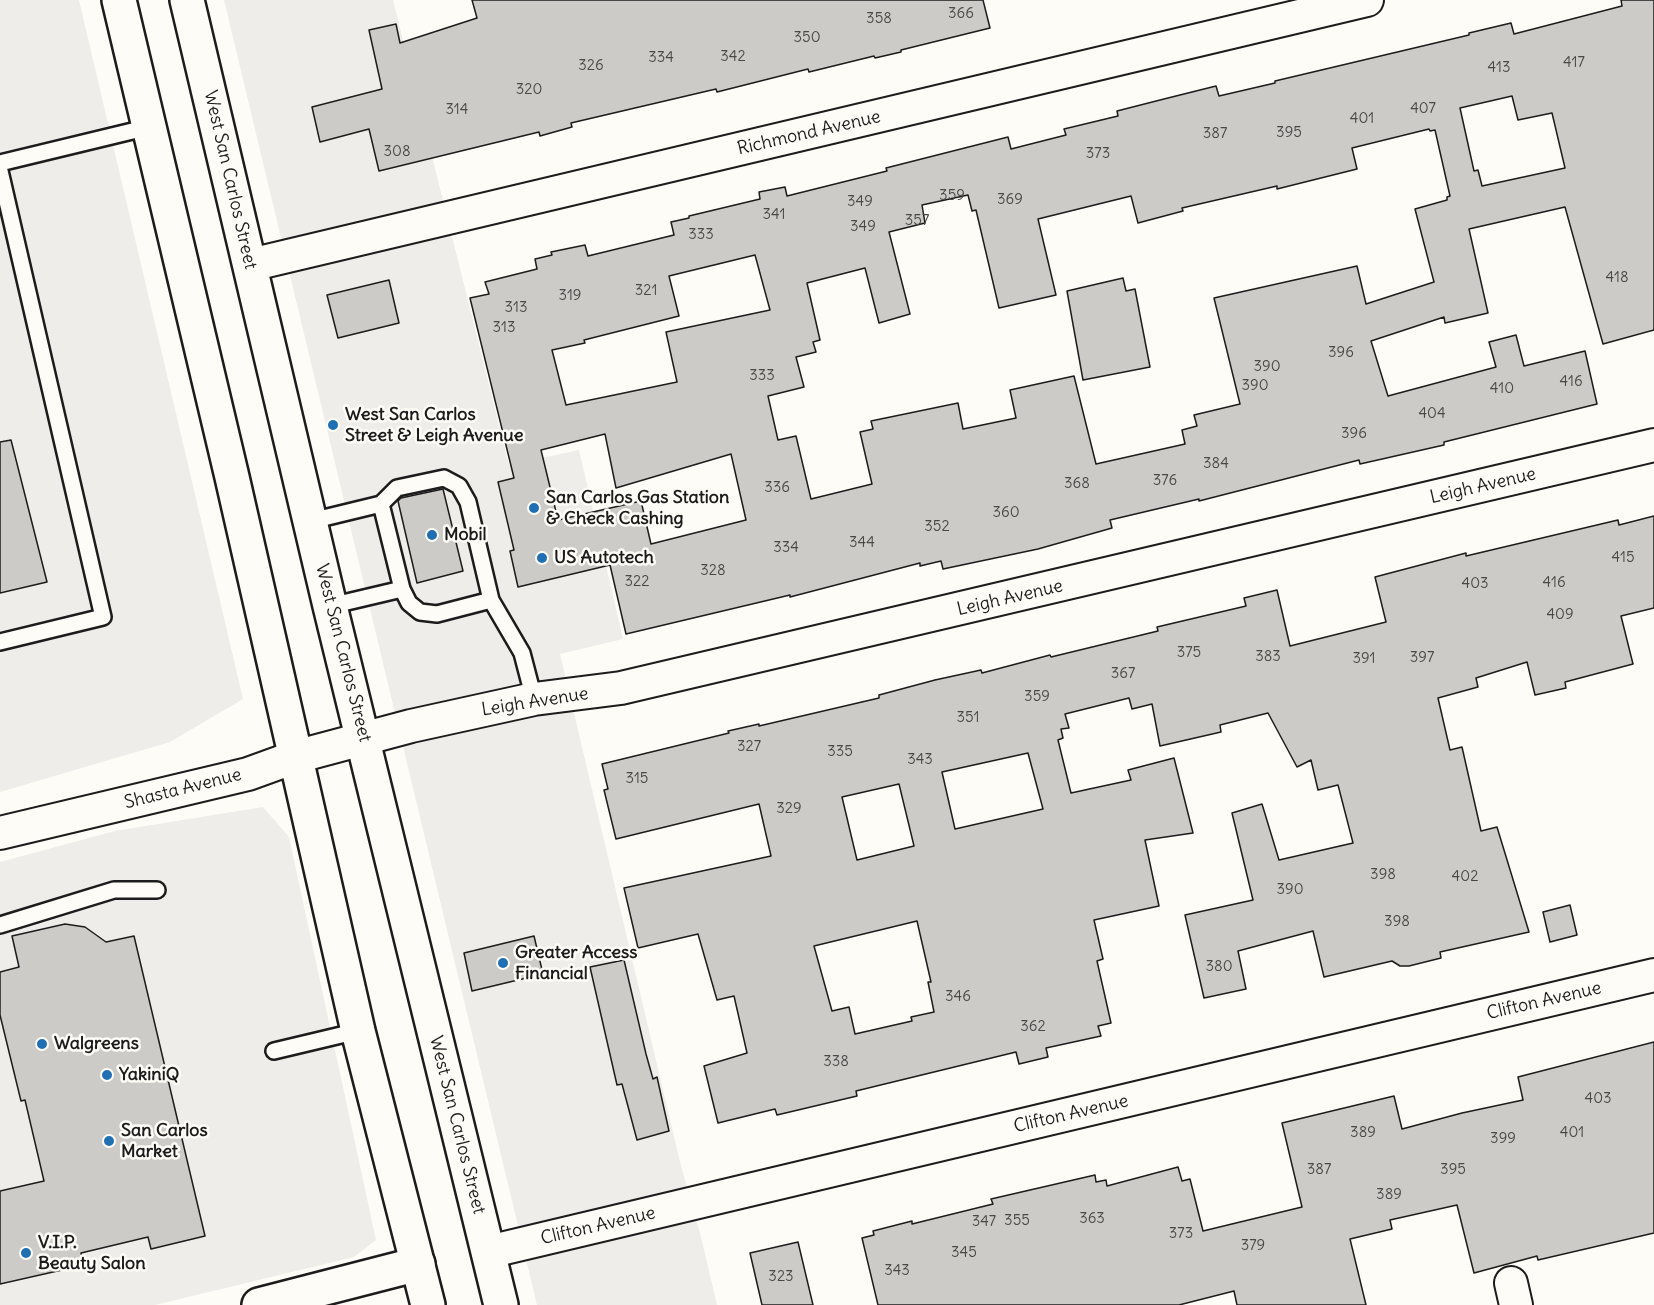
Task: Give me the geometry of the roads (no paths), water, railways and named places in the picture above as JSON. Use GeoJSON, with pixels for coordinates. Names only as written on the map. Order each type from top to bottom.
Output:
{"type":"FeatureCollection","features":[{"type":"Feature","properties":{"kind":"main road"},"geometry":{"type":"LineString","coordinates":[[119,0],[358,1031],[428,1305]]}},
{"type":"Feature","properties":{"kind":"main road"},"geometry":{"type":"LineString","coordinates":[[164,0],[169,13],[201,60]]}},
{"type":"Feature","properties":{"kind":"main road","name":"West San Carlos Street"},"geometry":{"type":"LineString","coordinates":[[187,0],[330,606],[501,1305]]}},
{"type":"Feature","properties":{"kind":"main road"},"geometry":{"type":"LineString","coordinates":[[259,1305],[295,1301],[418,1264]]}},
{"type":"Feature","properties":{"kind":"street","name":"Richmond Avenue"},"geometry":{"type":"LineString","coordinates":[[250,265],[1367,0]]}},
{"type":"Feature","properties":{"kind":"street","name":"Leigh Avenue"},"geometry":{"type":"LineString","coordinates":[[363,738],[534,699],[621,688],[1654,445]]}},
{"type":"Feature","properties":{"kind":"street","name":"Shasta Avenue"},"geometry":{"type":"LineString","coordinates":[[0,833],[248,774],[296,757],[363,738]]}},
{"type":"Feature","properties":{"kind":"street","name":"Clifton Avenue"},"geometry":{"type":"LineString","coordinates":[[488,1252],[1654,975]]}},
{"type":"Feature","properties":{"kind":"lane"},"geometry":{"type":"LineString","coordinates":[[0,163],[149,128]]}},
{"type":"Feature","properties":{"kind":"lane"},"geometry":{"type":"LineString","coordinates":[[0,171],[104,616],[0,642]]}},
{"type":"Feature","properties":{"kind":"lane"},"geometry":{"type":"LineString","coordinates":[[311,521],[381,504],[397,488],[444,478],[459,486],[468,502],[491,600],[522,653],[534,699]]}},
{"type":"Feature","properties":{"kind":"lane"},"geometry":{"type":"LineString","coordinates":[[381,504],[402,589],[409,603],[420,612],[437,614],[491,600]]}},
{"type":"Feature","properties":{"kind":"lane"},"geometry":{"type":"LineString","coordinates":[[330,606],[402,589]]}},
{"type":"Feature","properties":{"kind":"lane"},"geometry":{"type":"LineString","coordinates":[[0,925],[114,890],[157,890]]}},
{"type":"Feature","properties":{"kind":"lane"},"geometry":{"type":"LineString","coordinates":[[274,1052],[358,1031]]}},
{"type":"Feature","properties":{"kind":"place","name":"West San Carlos Street & Leigh Avenue"},"geometry":{"type":"Point","coordinates":[333,425]}},
{"type":"Feature","properties":{"kind":"place","name":"San Carlos Gas Station & Check Cashing"},"geometry":{"type":"Point","coordinates":[534,508]}},
{"type":"Feature","properties":{"kind":"place","name":"Mobil"},"geometry":{"type":"Point","coordinates":[432,535]}},
{"type":"Feature","properties":{"kind":"place","name":"US Autotech"},"geometry":{"type":"Point","coordinates":[542,558]}},
{"type":"Feature","properties":{"kind":"place","name":"Greater Access Financial"},"geometry":{"type":"Point","coordinates":[503,963]}},
{"type":"Feature","properties":{"kind":"place","name":"Walgreens"},"geometry":{"type":"Point","coordinates":[42,1044]}},
{"type":"Feature","properties":{"kind":"place","name":"YakiniQ"},"geometry":{"type":"Point","coordinates":[107,1075]}},
{"type":"Feature","properties":{"kind":"place","name":"San Carlos Market"},"geometry":{"type":"Point","coordinates":[109,1141]}},
{"type":"Feature","properties":{"kind":"place","name":"V.I.P. Beauty Salon"},"geometry":{"type":"Point","coordinates":[26,1253]}}]}
